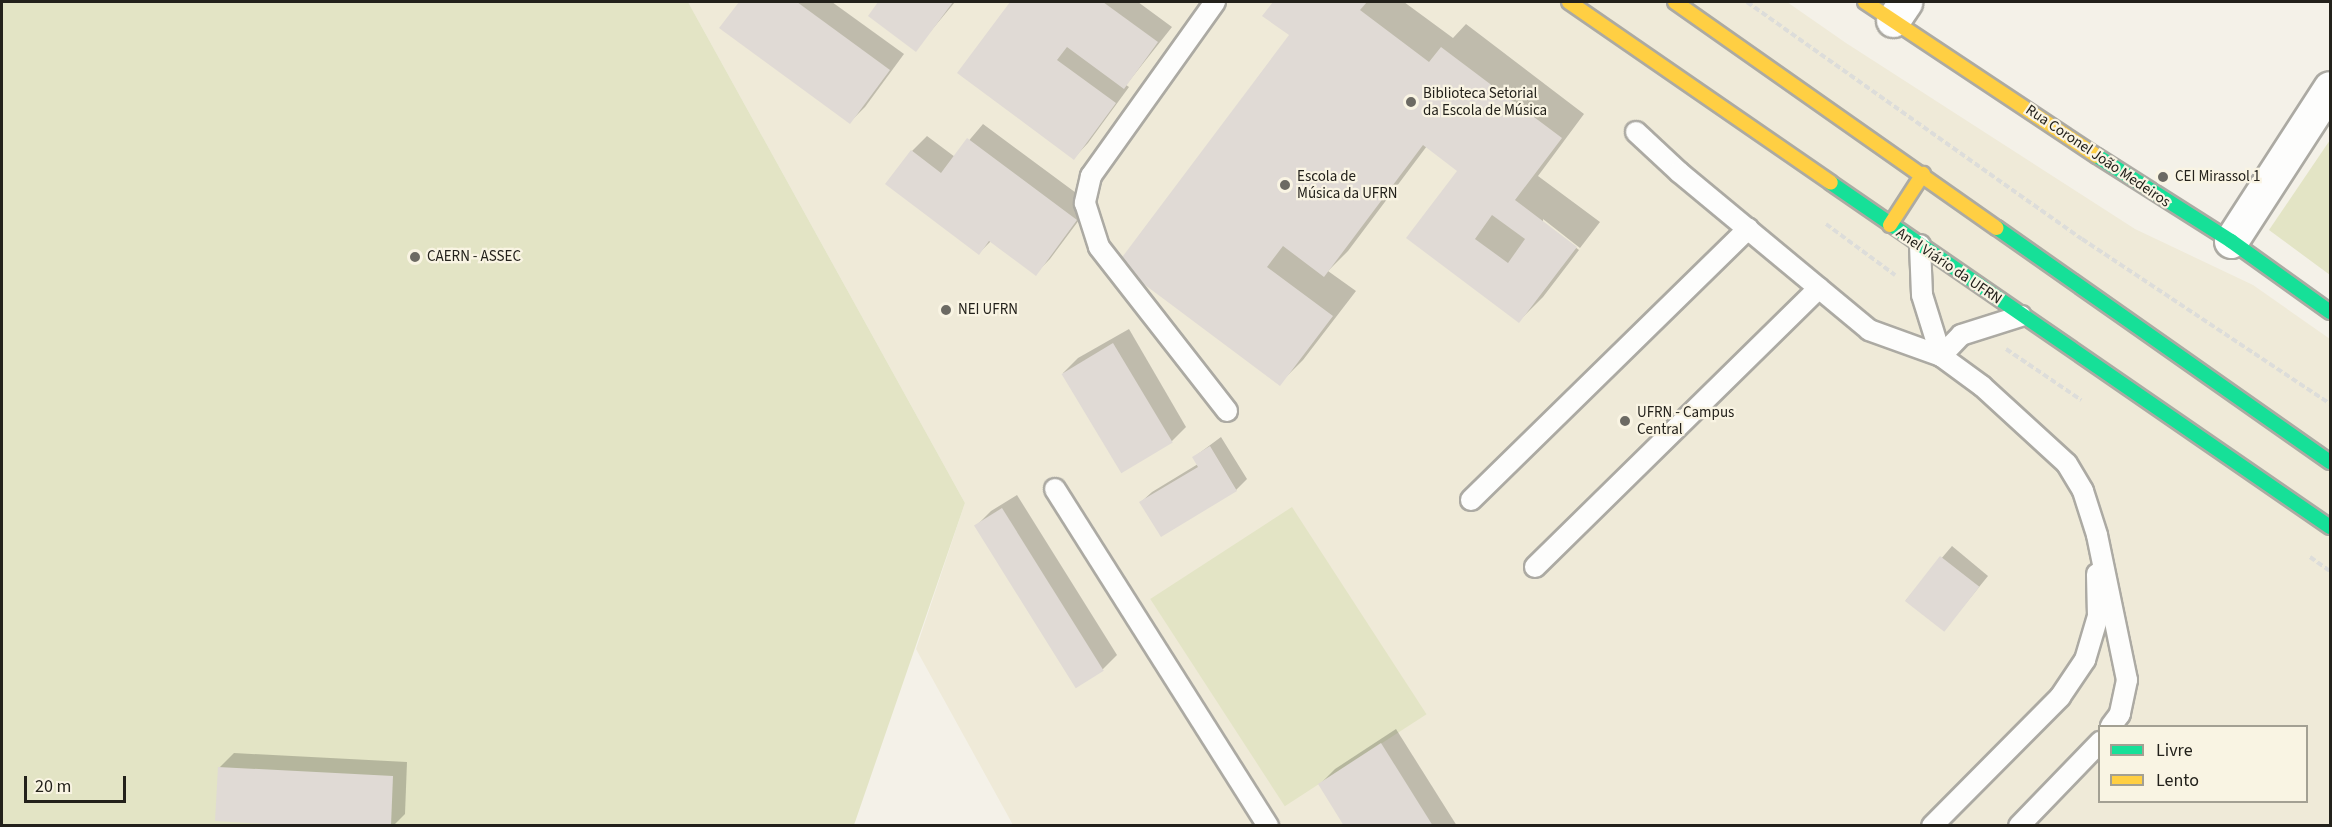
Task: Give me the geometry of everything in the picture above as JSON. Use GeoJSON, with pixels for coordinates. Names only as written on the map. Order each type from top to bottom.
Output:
{"type":"FeatureCollection","features":[{"type":"Feature","properties":{"kind":"main road","name":"Anel Viário da UFRN"},"geometry":{"type":"LineString","coordinates":[[1569,2],[2331,528]]}},
{"type":"Feature","properties":{"kind":"main road"},"geometry":{"type":"LineString","coordinates":[[1675,2],[2331,462]]}},
{"type":"Feature","properties":{"kind":"main road","name":"Rua Coronel João Medeiros"},"geometry":{"type":"LineString","coordinates":[[1865,2],[1899,11],[2175,208],[2231,241],[2331,312]]}},
{"type":"Feature","properties":{"kind":"main road"},"geometry":{"type":"LineString","coordinates":[[1890,225],[1923,174]]}},
{"type":"Feature","properties":{"kind":"street"},"geometry":{"type":"LineString","coordinates":[[2231,241],[2331,88]]}},
{"type":"Feature","properties":{"kind":"lane"},"geometry":{"type":"LineString","coordinates":[[1215,2],[1091,176],[1085,202],[1099,247],[1227,411]]}},
{"type":"Feature","properties":{"kind":"lane"},"geometry":{"type":"LineString","coordinates":[[1636,132],[1869,330],[1941,356],[1991,393],[2067,464],[2083,491],[2097,535],[2127,680],[2122,707],[2112,725]]}},
{"type":"Feature","properties":{"kind":"lane"},"geometry":{"type":"LineString","coordinates":[[1471,500],[1748,229]]}},
{"type":"Feature","properties":{"kind":"lane"},"geometry":{"type":"LineString","coordinates":[[1920,245],[1922,295],[1941,356]]}},
{"type":"Feature","properties":{"kind":"lane"},"geometry":{"type":"LineString","coordinates":[[1535,567],[1819,288]]}},
{"type":"Feature","properties":{"kind":"lane"},"geometry":{"type":"LineString","coordinates":[[1941,356],[1961,335],[2021,316]]}},
{"type":"Feature","properties":{"kind":"lane"},"geometry":{"type":"LineString","coordinates":[[1055,489],[1268,825]]}},
{"type":"Feature","properties":{"kind":"lane"},"geometry":{"type":"LineString","coordinates":[[1932,825],[2060,697],[2085,660],[2098,616],[2097,535]]}},
{"type":"Feature","properties":{"kind":"lane"},"geometry":{"type":"LineString","coordinates":[[2019,825],[2098,744]]}},
{"type":"Feature","properties":{"kind":"path"},"geometry":{"type":"LineString","coordinates":[[1747,2],[2082,239],[2331,404]]}},
{"type":"Feature","properties":{"kind":"shaded area","name":"UFRN - Campus Central"},"geometry":{"type":"Polygon","coordinates":[[[688,2],[1787,2],[1846,43],[2135,229],[2253,285],[2330,339],[2330,825],[1013,825],[916,649],[965,503],[688,2]]]}},
{"type":"Feature","properties":{"kind":"green space","name":"CAERN - ASSEC"},"geometry":{"type":"Polygon","coordinates":[[[2,2],[688,2],[965,503],[854,825],[2,825],[2,2]]]}},
{"type":"Feature","properties":{"kind":"green space"},"geometry":{"type":"Polygon","coordinates":[[[2330,140],[2330,275],[2269,230],[2330,140]]]}},
{"type":"Feature","properties":{"kind":"green space"},"geometry":{"type":"Polygon","coordinates":[[[1292,507],[1427,714],[1285,806],[1150,599],[1292,507]]]}},
{"type":"Feature","properties":{"kind":"building"},"geometry":{"type":"Polygon","coordinates":[[[739,2],[797,2],[890,70],[850,124],[719,28],[739,2]]]}},
{"type":"Feature","properties":{"kind":"building"},"geometry":{"type":"Polygon","coordinates":[[[878,2],[953,2],[916,52],[868,16],[878,2]]]}},
{"type":"Feature","properties":{"kind":"building"},"geometry":{"type":"Polygon","coordinates":[[[1010,2],[1103,2],[1158,42],[1124,89],[1067,47],[1057,60],[1116,103],[1074,160],[957,73],[1010,2]]]}},
{"type":"Feature","properties":{"kind":"building","name":"Escola de Música da UFRN"},"geometry":{"type":"Polygon","coordinates":[[[1273,2],[1367,2],[1360,10],[1429,62],[1441,47],[1562,138],[1515,200],[1577,247],[1519,323],[1406,238],[1457,171],[1423,145],[1324,277],[1283,246],[1267,267],[1333,316],[1280,386],[1117,264],[1289,35],[1262,16],[1273,2]],[[1492,215],[1475,239],[1508,263],[1525,239],[1492,215]]]}},
{"type":"Feature","properties":{"kind":"building"},"geometry":{"type":"Polygon","coordinates":[[[967,138],[1077,220],[1036,276],[989,241],[979,255],[885,184],[911,150],[941,173],[967,138]]]}},
{"type":"Feature","properties":{"kind":"building"},"geometry":{"type":"Polygon","coordinates":[[[1113,343],[1173,442],[1121,473],[1062,374],[1113,343]]]}},
{"type":"Feature","properties":{"kind":"building"},"geometry":{"type":"Polygon","coordinates":[[[1210,446],[1237,491],[1161,537],[1139,502],[1198,467],[1192,457],[1210,446]]]}},
{"type":"Feature","properties":{"kind":"building"},"geometry":{"type":"Polygon","coordinates":[[[1002,508],[1104,671],[1076,688],[974,525],[1002,508]]]}},
{"type":"Feature","properties":{"kind":"building"},"geometry":{"type":"Polygon","coordinates":[[[1940,556],[1979,587],[1944,632],[1905,601],[1940,556]]]}},
{"type":"Feature","properties":{"kind":"building"},"geometry":{"type":"Polygon","coordinates":[[[1381,743],[1433,826],[1344,826],[1318,784],[1381,743]]]}},
{"type":"Feature","properties":{"kind":"building"},"geometry":{"type":"Polygon","coordinates":[[[218,767],[393,776],[391,826],[298,826],[215,821],[218,767]]]}},
{"type":"Feature","properties":{"kind":"traffic: fast"},"geometry":{"type":"LineString","coordinates":[[2097,156],[2231,241],[2330,312]]}},
{"type":"Feature","properties":{"kind":"traffic: fast"},"geometry":{"type":"LineString","coordinates":[[1831,183],[2330,527]]}},
{"type":"Feature","properties":{"kind":"traffic: fast"},"geometry":{"type":"LineString","coordinates":[[1997,228],[2330,462]]}},
{"type":"Feature","properties":{"kind":"traffic: slow"},"geometry":{"type":"LineString","coordinates":[[1569,2],[1831,183]]}},
{"type":"Feature","properties":{"kind":"traffic: slow"},"geometry":{"type":"LineString","coordinates":[[1675,2],[1997,228]]}},
{"type":"Feature","properties":{"kind":"traffic: slow"},"geometry":{"type":"LineString","coordinates":[[1865,2],[2097,156]]}},
{"type":"Feature","properties":{"kind":"traffic: slow"},"geometry":{"type":"LineString","coordinates":[[1890,225],[1923,174]]}},
{"type":"Feature","properties":{"kind":"place","name":"Biblioteca Setorial da Escola de Música"},"geometry":{"type":"Point","coordinates":[1411,102]}},
{"type":"Feature","properties":{"kind":"place","name":"CEI Mirassol 1"},"geometry":{"type":"Point","coordinates":[2163,177]}},
{"type":"Feature","properties":{"kind":"place","name":"Escola de Música da UFRN"},"geometry":{"type":"Point","coordinates":[1285,185]}},
{"type":"Feature","properties":{"kind":"place","name":"CAERN - ASSEC"},"geometry":{"type":"Point","coordinates":[415,257]}},
{"type":"Feature","properties":{"kind":"place","name":"NEI UFRN"},"geometry":{"type":"Point","coordinates":[946,310]}},
{"type":"Feature","properties":{"kind":"place","name":"UFRN - Campus Central"},"geometry":{"type":"Point","coordinates":[1625,421]}}]}
